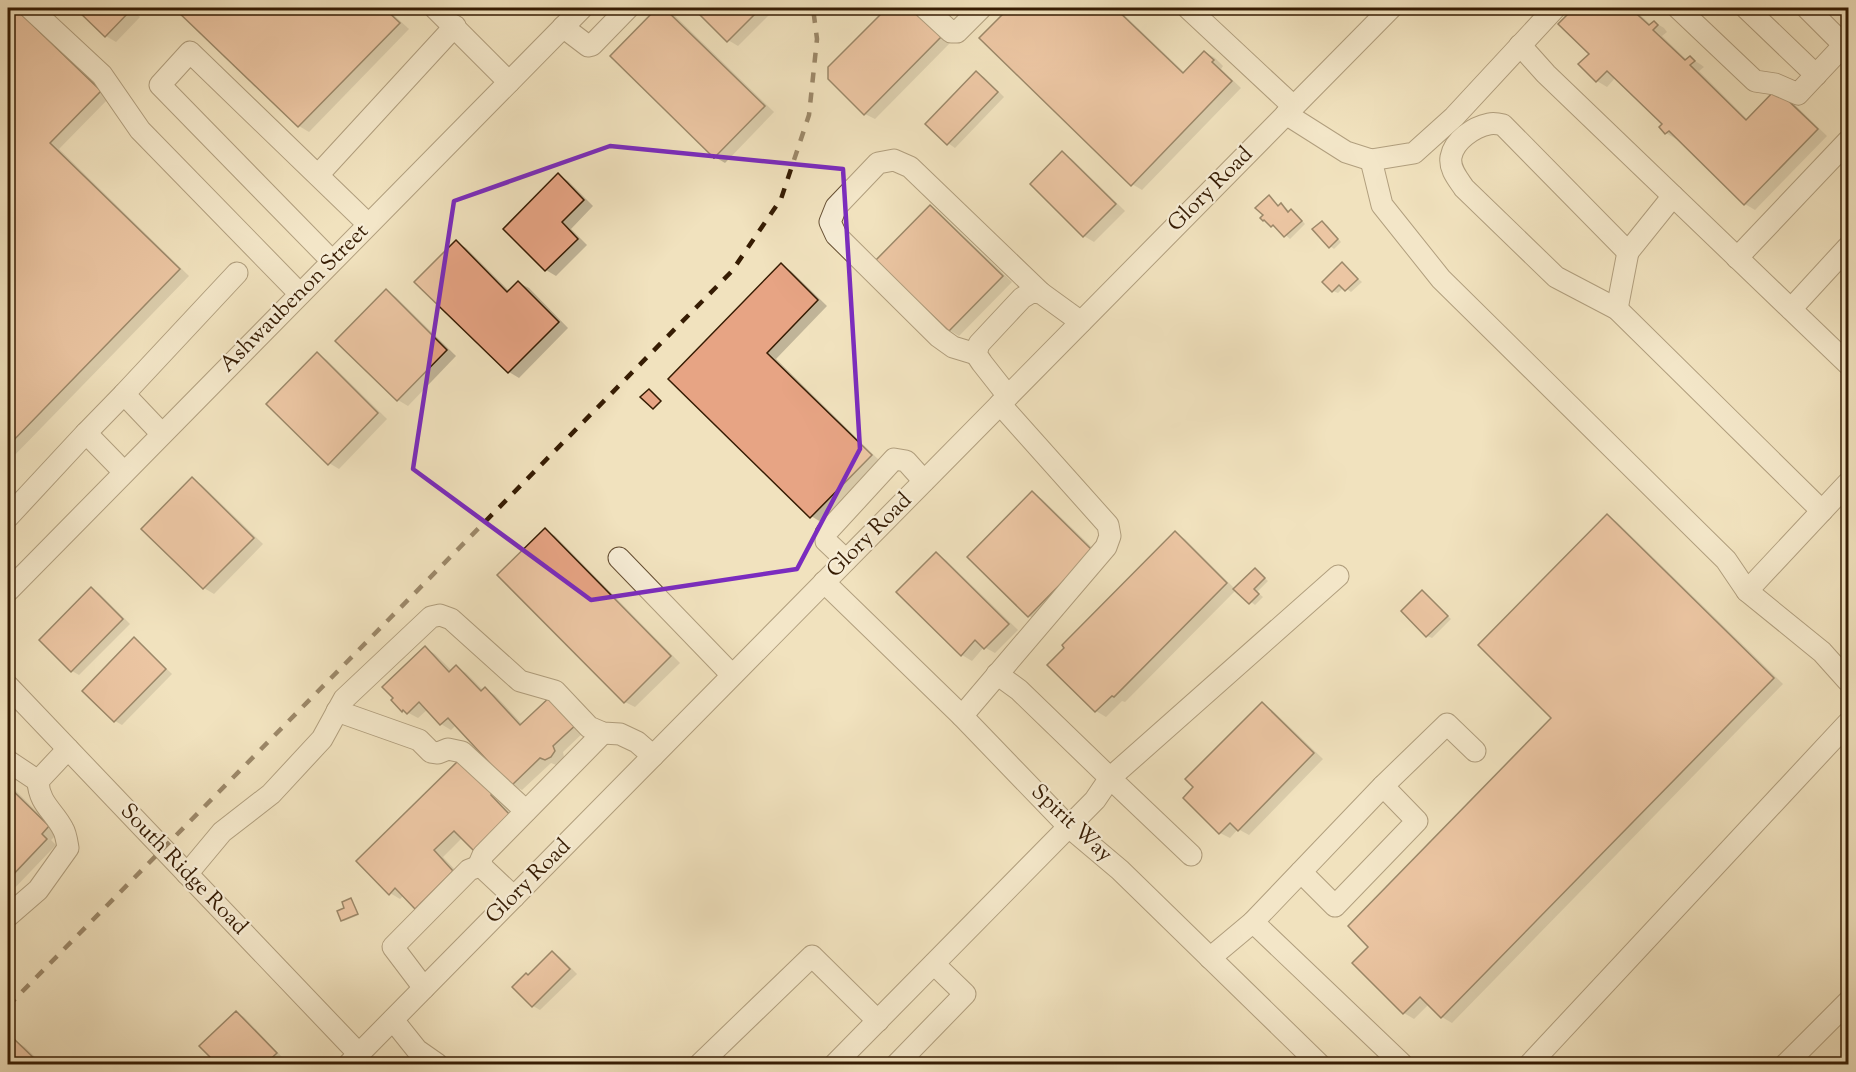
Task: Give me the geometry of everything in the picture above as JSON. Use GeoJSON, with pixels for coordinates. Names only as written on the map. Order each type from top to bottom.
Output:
{"type":"FeatureCollection","features":[{"type":"Feature","properties":{"kind":"street"},"geometry":{"type":"LineString","coordinates":[[30,8],[102,75],[140,130],[300,294]]}},
{"type":"Feature","properties":{"kind":"street"},"geometry":{"type":"LineString","coordinates":[[435,8],[509,82]]}},
{"type":"Feature","properties":{"kind":"street","name":"Ashwaubenon Street"},"geometry":{"type":"LineString","coordinates":[[8,588],[582,8]]}},
{"type":"Feature","properties":{"kind":"street"},"geometry":{"type":"LineString","coordinates":[[563,27],[588,46],[592,45],[628,8]]}},
{"type":"Feature","properties":{"kind":"street"},"geometry":{"type":"LineString","coordinates":[[925,8],[951,32],[957,32],[981,8]]}},
{"type":"Feature","properties":{"kind":"street"},"geometry":{"type":"LineString","coordinates":[[1188,8],[1290,110],[1346,152],[1371,160],[1414,153],[1454,117],[1555,8]]}},
{"type":"Feature","properties":{"kind":"street"},"geometry":{"type":"LineString","coordinates":[[1678,8],[1755,81],[1775,84],[1798,94],[1844,45],[1807,8]]}},
{"type":"Feature","properties":{"kind":"street"},"geometry":{"type":"LineString","coordinates":[[1746,8],[1816,75]]}},
{"type":"Feature","properties":{"kind":"street","name":"Glory Road"},"geometry":{"type":"LineString","coordinates":[[354,1059],[1290,110],[1386,9]]}},
{"type":"Feature","properties":{"kind":"street"},"geometry":{"type":"LineString","coordinates":[[318,175],[454,26]]}},
{"type":"Feature","properties":{"kind":"street"},"geometry":{"type":"LineString","coordinates":[[1520,45],[1546,74],[1848,364]]}},
{"type":"Feature","properties":{"kind":"street"},"geometry":{"type":"LineString","coordinates":[[332,261],[160,85],[190,52],[368,224]]}},
{"type":"Feature","properties":{"kind":"street"},"geometry":{"type":"LineString","coordinates":[[1628,252],[1503,125],[1492,123],[1471,130],[1455,146],[1450,158],[1453,172],[1464,188],[1556,276],[1617,309],[1822,510]]}},
{"type":"Feature","properties":{"kind":"street"},"geometry":{"type":"LineString","coordinates":[[1737,258],[1848,141]]}},
{"type":"Feature","properties":{"kind":"street"},"geometry":{"type":"LineString","coordinates":[[962,716],[1106,547],[1110,536],[1108,525],[1004,400],[976,354],[953,347],[939,337],[836,236],[831,222],[836,207],[878,163],[894,160],[910,167],[1041,293],[1081,322]]}},
{"type":"Feature","properties":{"kind":"street"},"geometry":{"type":"LineString","coordinates":[[1371,160],[1382,206],[1441,279],[1726,560],[1747,591],[1822,652],[1848,681]]}},
{"type":"Feature","properties":{"kind":"street"},"geometry":{"type":"LineString","coordinates":[[1617,309],[1628,252],[1673,196]]}},
{"type":"Feature","properties":{"kind":"street"},"geometry":{"type":"LineString","coordinates":[[1791,309],[1848,247]]}},
{"type":"Feature","properties":{"kind":"street"},"geometry":{"type":"LineString","coordinates":[[8,517],[237,273]]}},
{"type":"Feature","properties":{"kind":"street"},"geometry":{"type":"LineString","coordinates":[[976,354],[979,344],[1022,298],[1032,292],[1041,293]]}},
{"type":"Feature","properties":{"kind":"street"},"geometry":{"type":"LineString","coordinates":[[124,394],[162,434]]}},
{"type":"Feature","properties":{"kind":"street"},"geometry":{"type":"LineString","coordinates":[[86,433],[124,472]]}},
{"type":"Feature","properties":{"kind":"street"},"geometry":{"type":"LineString","coordinates":[[846,560],[826,541],[826,533],[894,459],[906,461],[924,481]]}},
{"type":"Feature","properties":{"kind":"street"},"geometry":{"type":"LineString","coordinates":[[1747,591],[1848,483]]}},
{"type":"Feature","properties":{"kind":"street"},"geometry":{"type":"LineString","coordinates":[[619,558],[732,675]]}},
{"type":"Feature","properties":{"kind":"street"},"geometry":{"type":"LineString","coordinates":[[835,1065],[1095,800],[1110,778],[1338,576]]}},
{"type":"Feature","properties":{"kind":"street","name":"Spirit Way"},"geometry":{"type":"LineString","coordinates":[[824,582],[962,716],[1069,827],[1120,870],[1319,1065]]}},
{"type":"Feature","properties":{"kind":"street"},"geometry":{"type":"LineString","coordinates":[[187,874],[222,832],[271,794],[322,739],[344,699],[431,617],[440,615],[451,619],[520,681],[555,691],[589,727],[603,733],[620,734],[637,742],[653,756]]}},
{"type":"Feature","properties":{"kind":"street"},"geometry":{"type":"LineString","coordinates":[[997,674],[1019,690],[1191,855]]}},
{"type":"Feature","properties":{"kind":"street","name":"South Ridge Road"},"geometry":{"type":"LineString","coordinates":[[8,686],[187,874],[354,1059]]}},
{"type":"Feature","properties":{"kind":"street"},"geometry":{"type":"LineString","coordinates":[[337,711],[419,740],[431,752],[438,753],[448,749],[462,752],[526,811]]}},
{"type":"Feature","properties":{"kind":"street"},"geometry":{"type":"LineString","coordinates":[[1530,1065],[1848,723]]}},
{"type":"Feature","properties":{"kind":"street"},"geometry":{"type":"LineString","coordinates":[[1210,958],[1253,922],[1383,786],[1447,724],[1475,752]]}},
{"type":"Feature","properties":{"kind":"street"},"geometry":{"type":"LineString","coordinates":[[514,897],[482,865],[480,862],[483,855],[603,733]]}},
{"type":"Feature","properties":{"kind":"street"},"geometry":{"type":"LineString","coordinates":[[8,916],[38,890],[68,848],[64,830],[39,792],[38,781],[68,749]]}},
{"type":"Feature","properties":{"kind":"street"},"geometry":{"type":"LineString","coordinates":[[8,761],[38,781]]}},
{"type":"Feature","properties":{"kind":"street"},"geometry":{"type":"LineString","coordinates":[[1301,872],[1335,906],[1409,829],[1417,820],[1383,786]]}},
{"type":"Feature","properties":{"kind":"street"},"geometry":{"type":"LineString","coordinates":[[424,988],[393,947],[469,870],[482,865]]}},
{"type":"Feature","properties":{"kind":"street"},"geometry":{"type":"LineString","coordinates":[[1253,922],[1402,1065]]}},
{"type":"Feature","properties":{"kind":"street"},"geometry":{"type":"LineString","coordinates":[[700,1065],[812,956],[878,1022]]}},
{"type":"Feature","properties":{"kind":"street"},"geometry":{"type":"LineString","coordinates":[[897,1065],[964,994],[934,964]]}},
{"type":"Feature","properties":{"kind":"street"},"geometry":{"type":"LineString","coordinates":[[1786,1065],[1848,1002]]}},
{"type":"Feature","properties":{"kind":"street"},"geometry":{"type":"LineString","coordinates":[[393,1020],[417,1050],[437,1065]]}},
{"type":"Feature","properties":{"kind":"highlighted area"},"geometry":{"type":"Polygon","coordinates":[[[610,146],[843,169],[860,449],[797,569],[591,600],[413,469],[454,201],[610,146]]]}},
{"type":"Feature","properties":{"kind":"building"},"geometry":{"type":"Polygon","coordinates":[[[8,8],[15,8],[101,91],[50,143],[180,269],[8,446],[8,8]]]}},
{"type":"Feature","properties":{"kind":"building"},"geometry":{"type":"Polygon","coordinates":[[[75,8],[128,8],[131,10],[105,37],[75,8]]]}},
{"type":"Feature","properties":{"kind":"building"},"geometry":{"type":"Polygon","coordinates":[[[174,8],[384,8],[400,23],[298,127],[174,8]]]}},
{"type":"Feature","properties":{"kind":"building"},"geometry":{"type":"Polygon","coordinates":[[[657,8],[664,8],[765,106],[714,158],[610,56],[657,8]]]}},
{"type":"Feature","properties":{"kind":"building"},"geometry":{"type":"Polygon","coordinates":[[[693,8],[761,8],[727,42],[693,8]]]}},
{"type":"Feature","properties":{"kind":"building"},"geometry":{"type":"Polygon","coordinates":[[[887,8],[911,8],[941,37],[864,115],[828,79],[828,67],[887,8]]]}},
{"type":"Feature","properties":{"kind":"building"},"geometry":{"type":"Polygon","coordinates":[[[1009,8],[1115,8],[1183,73],[1204,51],[1232,81],[1131,186],[979,38],[1009,8]]]}},
{"type":"Feature","properties":{"kind":"building"},"geometry":{"type":"Polygon","coordinates":[[[1574,8],[1630,8],[1649,25],[1654,21],[1658,25],[1653,30],[1685,60],[1690,56],[1695,61],[1690,65],[1746,120],[1776,89],[1818,129],[1744,205],[1669,131],[1665,134],[1659,127],[1662,124],[1607,71],[1596,82],[1578,64],[1589,54],[1558,24],[1574,8]]]}},
{"type":"Feature","properties":{"kind":"building"},"geometry":{"type":"Polygon","coordinates":[[[976,71],[998,92],[947,145],[925,124],[976,71]]]}},
{"type":"Feature","properties":{"kind":"building"},"geometry":{"type":"Polygon","coordinates":[[[1062,151],[1116,204],[1083,237],[1030,184],[1062,151]]]}},
{"type":"Feature","properties":{"kind":"building"},"geometry":{"type":"Polygon","coordinates":[[[558,173],[584,200],[562,222],[578,239],[545,271],[503,229],[558,173]]]}},
{"type":"Feature","properties":{"kind":"building"},"geometry":{"type":"Polygon","coordinates":[[[1269,195],[1278,206],[1281,203],[1288,212],[1291,209],[1302,221],[1284,237],[1273,225],[1271,227],[1260,218],[1263,215],[1255,208],[1269,195]]]}},
{"type":"Feature","properties":{"kind":"building"},"geometry":{"type":"Polygon","coordinates":[[[930,205],[1003,276],[949,331],[875,261],[930,205]]]}},
{"type":"Feature","properties":{"kind":"building"},"geometry":{"type":"Polygon","coordinates":[[[1322,221],[1338,239],[1329,248],[1312,229],[1322,221]]]}},
{"type":"Feature","properties":{"kind":"building"},"geometry":{"type":"Polygon","coordinates":[[[456,240],[507,292],[518,281],[559,322],[508,373],[414,282],[456,240]]]}},
{"type":"Feature","properties":{"kind":"building"},"geometry":{"type":"Polygon","coordinates":[[[1342,262],[1358,279],[1345,291],[1339,285],[1332,292],[1322,282],[1342,262]]]}},
{"type":"Feature","properties":{"kind":"building"},"geometry":{"type":"Polygon","coordinates":[[[781,263],[818,300],[767,353],[872,455],[810,518],[668,379],[781,263]]]}},
{"type":"Feature","properties":{"kind":"building"},"geometry":{"type":"Polygon","coordinates":[[[386,289],[447,350],[397,401],[335,341],[386,289]]]}},
{"type":"Feature","properties":{"kind":"building"},"geometry":{"type":"Polygon","coordinates":[[[317,352],[378,413],[328,465],[266,404],[317,352]]]}},
{"type":"Feature","properties":{"kind":"building"},"geometry":{"type":"Polygon","coordinates":[[[649,389],[661,401],[653,409],[640,397],[649,389]]]}},
{"type":"Feature","properties":{"kind":"building"},"geometry":{"type":"Polygon","coordinates":[[[192,477],[254,538],[203,589],[141,529],[192,477]]]}},
{"type":"Feature","properties":{"kind":"building"},"geometry":{"type":"Polygon","coordinates":[[[1032,491],[1093,551],[1028,617],[967,557],[1032,491]]]}},
{"type":"Feature","properties":{"kind":"building"},"geometry":{"type":"Polygon","coordinates":[[[1607,514],[1774,678],[1441,1018],[1420,997],[1403,1014],[1352,963],[1368,947],[1348,926],[1551,718],[1478,645],[1607,514]]]}},
{"type":"Feature","properties":{"kind":"building"},"geometry":{"type":"Polygon","coordinates":[[[545,528],[671,656],[624,703],[497,575],[545,528]]]}},
{"type":"Feature","properties":{"kind":"building"},"geometry":{"type":"Polygon","coordinates":[[[1175,531],[1227,583],[1114,697],[1112,696],[1095,712],[1047,665],[1064,648],[1062,645],[1175,531]]]}},
{"type":"Feature","properties":{"kind":"building"},"geometry":{"type":"Polygon","coordinates":[[[936,552],[1009,624],[984,649],[975,640],[961,656],[896,592],[936,552]]]}},
{"type":"Feature","properties":{"kind":"building"},"geometry":{"type":"Polygon","coordinates":[[[1255,568],[1265,578],[1254,589],[1259,594],[1249,604],[1233,589],[1255,568]]]}},
{"type":"Feature","properties":{"kind":"building"},"geometry":{"type":"Polygon","coordinates":[[[91,587],[123,619],[71,672],[39,640],[91,587]]]}},
{"type":"Feature","properties":{"kind":"building"},"geometry":{"type":"Polygon","coordinates":[[[1422,590],[1448,616],[1426,637],[1401,611],[1422,590]]]}},
{"type":"Feature","properties":{"kind":"building"},"geometry":{"type":"Polygon","coordinates":[[[134,637],[166,669],[114,722],[82,691],[134,637]]]}},
{"type":"Feature","properties":{"kind":"building"},"geometry":{"type":"Polygon","coordinates":[[[425,646],[449,672],[456,665],[481,691],[485,687],[520,725],[552,695],[579,722],[553,746],[555,751],[551,757],[545,760],[540,758],[511,786],[448,718],[440,725],[419,702],[407,714],[403,710],[402,712],[382,687],[425,646]]]}},
{"type":"Feature","properties":{"kind":"building"},"geometry":{"type":"Polygon","coordinates":[[[1262,702],[1314,753],[1238,831],[1230,823],[1219,834],[1183,798],[1193,787],[1185,779],[1262,702]]]}},
{"type":"Feature","properties":{"kind":"building"},"geometry":{"type":"Polygon","coordinates":[[[460,759],[493,793],[491,795],[510,815],[474,851],[454,831],[434,850],[453,871],[415,909],[395,888],[389,895],[356,861],[460,759]]]}},
{"type":"Feature","properties":{"kind":"building"},"geometry":{"type":"Polygon","coordinates":[[[8,786],[49,826],[42,834],[47,839],[8,880],[8,786]]]}},
{"type":"Feature","properties":{"kind":"building"},"geometry":{"type":"Polygon","coordinates":[[[351,898],[358,914],[341,921],[337,911],[344,908],[342,902],[351,898]]]}},
{"type":"Feature","properties":{"kind":"building"},"geometry":{"type":"Polygon","coordinates":[[[552,951],[570,969],[532,1007],[512,987],[552,951]]]}},
{"type":"Feature","properties":{"kind":"building"},"geometry":{"type":"Polygon","coordinates":[[[236,1011],[277,1053],[265,1064],[217,1064],[199,1046],[236,1011]]]}},
{"type":"Feature","properties":{"kind":"building"},"geometry":{"type":"Polygon","coordinates":[[[14,1039],[40,1064],[8,1064],[8,1046],[14,1039]]]}},
{"type":"Feature","properties":{"kind":"railway"},"geometry":{"type":"LineString","coordinates":[[8,1006],[732,271],[781,199],[809,115],[817,39],[813,8]]}}]}
